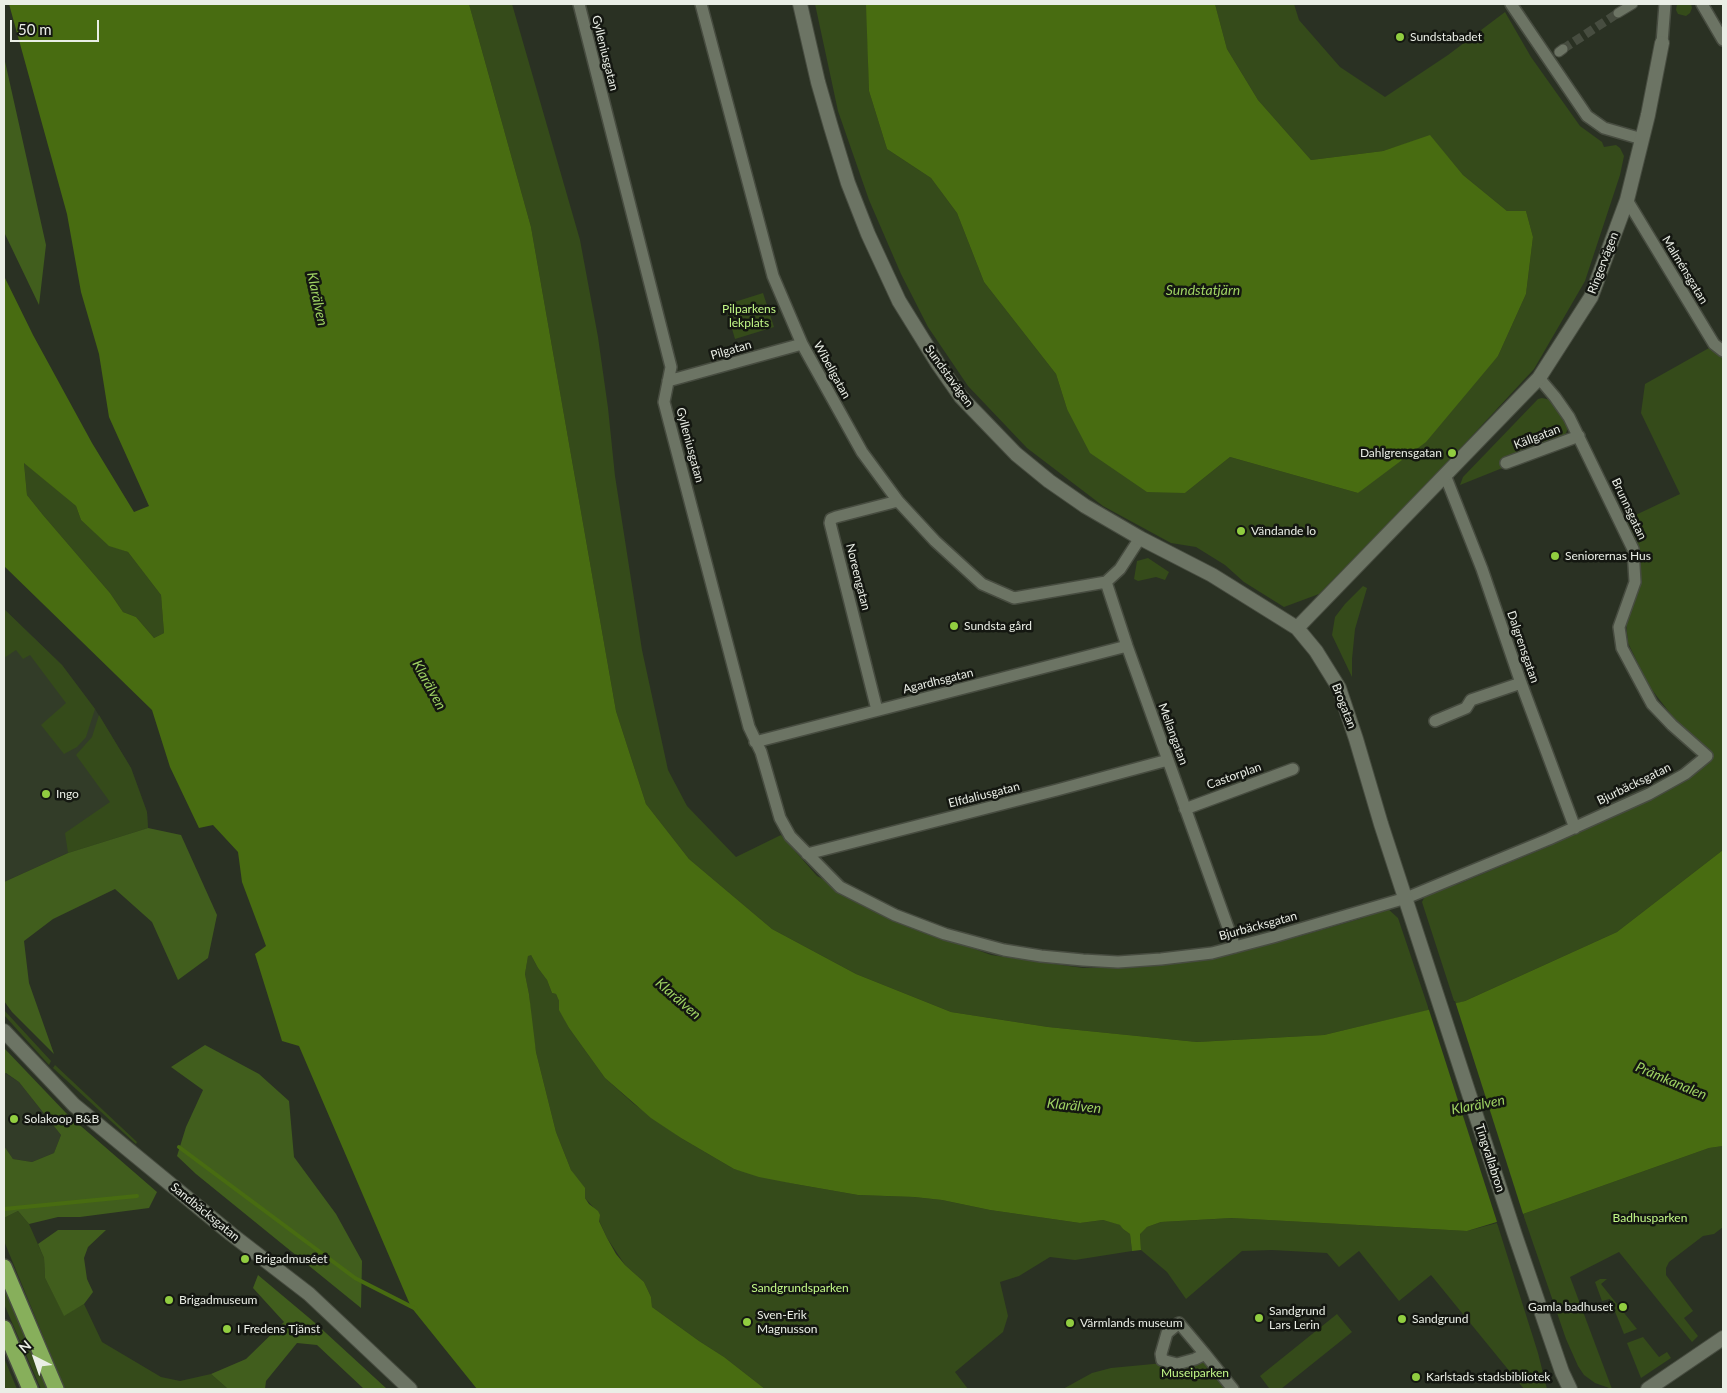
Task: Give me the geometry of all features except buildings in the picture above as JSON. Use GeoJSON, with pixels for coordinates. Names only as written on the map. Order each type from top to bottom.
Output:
{"type":"FeatureCollection","features":[{"type":"Feature","properties":{"kind":"highway"},"geometry":{"type":"LineString","coordinates":[[4,1267],[56,1389]]}},
{"type":"Feature","properties":{"kind":"highway"},"geometry":{"type":"LineString","coordinates":[[4,1328],[30,1389]]}},
{"type":"Feature","properties":{"kind":"street","name":"Gylleniusgatan"},"geometry":{"type":"LineString","coordinates":[[578,4],[671,367],[664,402],[749,727],[761,752],[780,818],[790,836],[807,854]]}},
{"type":"Feature","properties":{"kind":"street","name":"Wibeligatan"},"geometry":{"type":"LineString","coordinates":[[701,4],[773,276],[802,344],[860,449],[898,501],[935,541],[982,584],[1014,598],[1106,582]]}},
{"type":"Feature","properties":{"kind":"street","name":"Sundstavägen"},"geometry":{"type":"LineString","coordinates":[[800,4],[818,82],[848,183],[868,234],[899,301],[962,398],[1016,454],[1085,506],[1140,538],[1212,575],[1297,628]]}},
{"type":"Feature","properties":{"kind":"street"},"geometry":{"type":"LineString","coordinates":[[1511,4],[1587,116],[1604,128],[1642,139]]}},
{"type":"Feature","properties":{"kind":"street"},"geometry":{"type":"LineString","coordinates":[[1618,13],[1633,4]]}},
{"type":"Feature","properties":{"kind":"street","name":"Ringervägen"},"geometry":{"type":"LineString","coordinates":[[1445,475],[1539,378],[1590,297],[1627,200],[1648,115],[1662,43],[1665,4]]}},
{"type":"Feature","properties":{"kind":"street"},"geometry":{"type":"LineString","coordinates":[[1702,4],[1723,40]]}},
{"type":"Feature","properties":{"kind":"street","name":"Malménsgatan"},"geometry":{"type":"LineString","coordinates":[[1627,200],[1714,344],[1723,351]]}},
{"type":"Feature","properties":{"kind":"street","name":"Pilgatan"},"geometry":{"type":"LineString","coordinates":[[668,382],[802,344]]}},
{"type":"Feature","properties":{"kind":"street","name":"Brunnsgatan"},"geometry":{"type":"LineString","coordinates":[[1539,378],[1555,396],[1579,436],[1633,549],[1635,582],[1619,626],[1622,648],[1652,704],[1672,726],[1707,756]]}},
{"type":"Feature","properties":{"kind":"street","name":"Källgatan"},"geometry":{"type":"LineString","coordinates":[[1506,463],[1579,436]]}},
{"type":"Feature","properties":{"kind":"street"},"geometry":{"type":"LineString","coordinates":[[1297,628],[1445,475]]}},
{"type":"Feature","properties":{"kind":"street","name":"Dalgrensgatan"},"geometry":{"type":"LineString","coordinates":[[1445,475],[1482,570],[1521,683],[1575,828]]}},
{"type":"Feature","properties":{"kind":"street","name":"Noreengatan"},"geometry":{"type":"LineString","coordinates":[[877,710],[830,523],[831,519],[836,517],[898,501]]}},
{"type":"Feature","properties":{"kind":"street"},"geometry":{"type":"LineString","coordinates":[[1106,582],[1120,569],[1140,538]]}},
{"type":"Feature","properties":{"kind":"street","name":"Mellangatan"},"geometry":{"type":"LineString","coordinates":[[1106,582],[1127,646],[1235,947]]}},
{"type":"Feature","properties":{"kind":"street","name":"Brogatan"},"geometry":{"type":"LineString","coordinates":[[1297,628],[1316,651],[1339,688],[1437,996]]}},
{"type":"Feature","properties":{"kind":"street","name":"Agardhsgatan"},"geometry":{"type":"LineString","coordinates":[[755,742],[1127,646]]}},
{"type":"Feature","properties":{"kind":"street"},"geometry":{"type":"LineString","coordinates":[[1435,721],[1466,708],[1471,700],[1521,683]]}},
{"type":"Feature","properties":{"kind":"street","name":"Bjurbäcksgatan"},"geometry":{"type":"LineString","coordinates":[[807,854],[840,887],[895,915],[945,934],[1004,950],[1083,960],[1118,962],[1212,953],[1406,898],[1575,828],[1685,774],[1707,756]]}},
{"type":"Feature","properties":{"kind":"street","name":"Elfdaliusgatan"},"geometry":{"type":"LineString","coordinates":[[807,854],[1168,760]]}},
{"type":"Feature","properties":{"kind":"street","name":"Castorplan"},"geometry":{"type":"LineString","coordinates":[[1185,809],[1293,769]]}},
{"type":"Feature","properties":{"kind":"street","name":"Tingvallabron"},"geometry":{"type":"LineString","coordinates":[[1437,996],[1515,1235],[1562,1372],[1570,1389]]}},
{"type":"Feature","properties":{"kind":"street","name":"Sandbäcksgatan"},"geometry":{"type":"LineString","coordinates":[[4,1031],[74,1105],[231,1234],[309,1294],[410,1389]]}},
{"type":"Feature","properties":{"kind":"street"},"geometry":{"type":"LineString","coordinates":[[1648,1389],[1723,1338]]}},
{"type":"Feature","properties":{"kind":"street"},"geometry":{"type":"LineString","coordinates":[[1205,1354],[1234,1389]]}},
{"type":"Feature","properties":{"kind":"shaded area"},"geometry":{"type":"Polygon","coordinates":[[[4,57],[46,245],[39,305],[4,232],[4,57]]]}},
{"type":"Feature","properties":{"kind":"shaded area"},"geometry":{"type":"Polygon","coordinates":[[[4,609],[62,665],[95,709],[131,768],[147,812],[148,828],[68,853],[4,882],[4,609]]]}},
{"type":"Feature","properties":{"kind":"shaded area"},"geometry":{"type":"Polygon","coordinates":[[[148,828],[181,835],[217,915],[208,958],[178,980],[152,922],[115,889],[53,919],[24,941],[29,983],[54,1054],[12,1012],[4,1001],[4,882],[68,853],[148,828]]]}},
{"type":"Feature","properties":{"kind":"shaded area"},"geometry":{"type":"Polygon","coordinates":[[[205,1045],[259,1074],[289,1101],[294,1157],[336,1214],[362,1261],[361,1308],[196,1174],[177,1156],[186,1127],[203,1090],[171,1067],[205,1045]]]}},
{"type":"Feature","properties":{"kind":"shaded area"},"geometry":{"type":"Polygon","coordinates":[[[4,1048],[67,1114],[157,1192],[149,1208],[80,1217],[58,1217],[29,1224],[18,1211],[4,1218],[4,1146],[13,1159],[32,1162],[54,1153],[61,1135],[19,1082],[6,1073],[4,1074],[4,1048]]]}},
{"type":"Feature","properties":{"kind":"shaded area"},"geometry":{"type":"Polygon","coordinates":[[[5,1073],[19,1082],[61,1135],[54,1153],[32,1162],[13,1159],[4,1146],[5,1073]]]}},
{"type":"Feature","properties":{"kind":"shaded area"},"geometry":{"type":"Polygon","coordinates":[[[58,1230],[106,1230],[88,1247],[84,1258],[87,1279],[93,1292],[84,1304],[64,1316],[45,1278],[44,1258],[38,1244],[58,1230]]]}},
{"type":"Feature","properties":{"kind":"shaded area"},"geometry":{"type":"Polygon","coordinates":[[[258,1275],[314,1322],[387,1389],[364,1389],[317,1345],[297,1343],[266,1381],[265,1389],[228,1389],[211,1374],[246,1359],[284,1322],[253,1288],[258,1275]]]}},
{"type":"Feature","properties":{"kind":"green space"},"geometry":{"type":"Polygon","coordinates":[[[469,4],[512,4],[580,240],[598,337],[615,476],[642,650],[668,770],[687,806],[736,857],[781,835],[817,876],[907,924],[991,955],[1083,968],[1145,967],[1286,932],[1293,938],[1363,918],[1366,914],[1387,908],[1398,918],[1429,1010],[1324,1035],[1197,1042],[1048,1027],[951,1012],[856,974],[772,929],[689,859],[646,804],[616,711],[531,227],[469,4]]]}},
{"type":"Feature","properties":{"kind":"green space"},"geometry":{"type":"Polygon","coordinates":[[[815,4],[867,4],[869,91],[887,149],[931,178],[957,213],[984,282],[1056,374],[1067,409],[1185,493],[1230,457],[1358,493],[1498,356],[1526,294],[1533,237],[1526,211],[1507,211],[1463,175],[1430,136],[1383,151],[1311,160],[1258,100],[1227,49],[1215,4],[1294,4],[1299,20],[1340,67],[1385,97],[1448,55],[1505,12],[1531,57],[1580,126],[1602,142],[1604,147],[1616,145],[1624,156],[1620,175],[1585,281],[1534,369],[1431,480],[1319,594],[1284,607],[1244,582],[1225,565],[1196,547],[1171,543],[1103,506],[1027,448],[968,386],[928,327],[901,274],[869,200],[838,111],[815,4]]]}},
{"type":"Feature","properties":{"kind":"green space"},"geometry":{"type":"Polygon","coordinates":[[[1677,4],[1691,4],[1690,13],[1686,16],[1678,14],[1676,10],[1677,4]]]}},
{"type":"Feature","properties":{"kind":"green space","name":"Pilparkens lekplats"},"geometry":{"type":"Polygon","coordinates":[[[763,293],[774,327],[735,339],[725,305],[763,293]]]}},
{"type":"Feature","properties":{"kind":"green space"},"geometry":{"type":"Polygon","coordinates":[[[1709,348],[1723,357],[1723,850],[1617,932],[1455,1004],[1422,902],[1427,892],[1450,883],[1456,885],[1552,845],[1554,836],[1711,757],[1676,721],[1649,686],[1628,643],[1626,622],[1641,583],[1639,548],[1625,520],[1680,494],[1641,413],[1645,384],[1709,348]]]}},
{"type":"Feature","properties":{"kind":"green space"},"geometry":{"type":"Polygon","coordinates":[[[1538,399],[1551,400],[1568,428],[1564,438],[1505,467],[1460,485],[1463,477],[1538,399]]]}},
{"type":"Feature","properties":{"kind":"green space"},"geometry":{"type":"Polygon","coordinates":[[[24,462],[76,506],[81,520],[109,545],[128,552],[161,595],[164,633],[154,638],[136,617],[123,612],[110,593],[43,515],[27,495],[24,462]]]}},
{"type":"Feature","properties":{"kind":"green space"},"geometry":{"type":"Polygon","coordinates":[[[1148,558],[1169,572],[1165,580],[1156,577],[1138,581],[1134,579],[1137,561],[1148,558]]]}},
{"type":"Feature","properties":{"kind":"green space"},"geometry":{"type":"Polygon","coordinates":[[[1363,586],[1367,588],[1355,629],[1352,677],[1332,635],[1335,617],[1363,586]]]}},
{"type":"Feature","properties":{"kind":"green space"},"geometry":{"type":"Polygon","coordinates":[[[4,609],[62,665],[95,709],[86,737],[77,747],[64,754],[41,725],[66,703],[30,655],[23,659],[16,650],[4,658],[4,609]]]}},
{"type":"Feature","properties":{"kind":"green space"},"geometry":{"type":"Polygon","coordinates":[[[99,715],[131,768],[147,812],[148,828],[68,853],[65,833],[110,802],[76,755],[92,737],[99,715]]]}},
{"type":"Feature","properties":{"kind":"green space","name":"Sandgrundsparken"},"geometry":{"type":"Polygon","coordinates":[[[528,955],[531,955],[547,980],[552,993],[556,994],[560,1010],[569,1028],[605,1078],[634,1104],[681,1138],[734,1169],[795,1184],[858,1195],[942,1200],[990,1210],[1080,1223],[1103,1220],[1121,1225],[1130,1234],[1132,1251],[1075,1260],[1050,1257],[1019,1276],[1000,1282],[1008,1316],[1003,1332],[955,1372],[968,1389],[765,1389],[724,1357],[652,1307],[651,1297],[644,1282],[625,1265],[607,1238],[593,1207],[585,1198],[571,1170],[556,1132],[536,1052],[525,974],[528,955]]]}},
{"type":"Feature","properties":{"kind":"green space"},"geometry":{"type":"Polygon","coordinates":[[[4,1010],[51,1061],[49,1065],[4,1015],[4,1010]]]}},
{"type":"Feature","properties":{"kind":"green space"},"geometry":{"type":"Polygon","coordinates":[[[55,1065],[137,1142],[136,1144],[53,1068],[55,1065]]]}},
{"type":"Feature","properties":{"kind":"green space","name":"Badhusparken"},"geometry":{"type":"Polygon","coordinates":[[[1723,1146],[1723,1227],[1714,1234],[1703,1236],[1669,1262],[1666,1268],[1666,1275],[1693,1311],[1684,1318],[1698,1336],[1692,1342],[1619,1252],[1570,1277],[1612,1389],[1595,1383],[1584,1375],[1578,1366],[1566,1339],[1523,1214],[1709,1148],[1723,1146]]]}},
{"type":"Feature","properties":{"kind":"green space"},"geometry":{"type":"Polygon","coordinates":[[[18,1211],[29,1224],[44,1258],[45,1278],[64,1315],[84,1304],[102,1342],[161,1377],[180,1381],[211,1374],[228,1389],[65,1389],[4,1241],[4,1218],[18,1211]]]}},
{"type":"Feature","properties":{"kind":"green space"},"geometry":{"type":"Polygon","coordinates":[[[1233,1218],[1467,1231],[1497,1223],[1538,1353],[1547,1389],[1524,1389],[1431,1275],[1399,1301],[1359,1251],[1339,1267],[1327,1253],[1272,1250],[1242,1251],[1186,1299],[1167,1272],[1141,1250],[1140,1233],[1147,1227],[1161,1222],[1233,1218]]]}},
{"type":"Feature","properties":{"kind":"green space"},"geometry":{"type":"Polygon","coordinates":[[[1600,1279],[1607,1279],[1601,1284],[1637,1329],[1624,1334],[1610,1299],[1602,1301],[1595,1282],[1600,1279]]]}},
{"type":"Feature","properties":{"kind":"green space"},"geometry":{"type":"Polygon","coordinates":[[[4,1286],[49,1389],[41,1389],[4,1304],[4,1286]]]}},
{"type":"Feature","properties":{"kind":"green space"},"geometry":{"type":"Polygon","coordinates":[[[1337,1314],[1352,1332],[1281,1389],[1267,1389],[1269,1388],[1260,1376],[1337,1314]]]}},
{"type":"Feature","properties":{"kind":"green space"},"geometry":{"type":"Polygon","coordinates":[[[1643,1337],[1659,1357],[1667,1352],[1671,1358],[1641,1378],[1627,1343],[1643,1337]]]}},
{"type":"Feature","properties":{"kind":"green space","name":"Museiparken"},"geometry":{"type":"Polygon","coordinates":[[[1200,1353],[1228,1389],[1063,1389],[1092,1373],[1111,1368],[1185,1361],[1200,1353]]]}},
{"type":"Feature","properties":{"kind":"green space"},"geometry":{"type":"Polygon","coordinates":[[[4,1358],[17,1389],[4,1389],[4,1358]]]}},
{"type":"Feature","properties":{"kind":"water"},"geometry":{"type":"Polygon","coordinates":[[[9,4],[469,4],[531,227],[616,711],[646,804],[689,859],[772,929],[856,974],[951,1012],[1048,1027],[1197,1042],[1324,1035],[1465,1001],[1617,932],[1723,850],[1723,1146],[1709,1148],[1523,1214],[1467,1231],[1232,1218],[1161,1222],[1147,1227],[1140,1234],[1141,1250],[1132,1251],[1130,1234],[1120,1225],[1103,1220],[1080,1223],[990,1210],[942,1200],[858,1195],[759,1177],[734,1169],[651,1118],[605,1078],[569,1028],[559,1010],[559,1001],[556,994],[552,993],[547,980],[531,955],[528,956],[525,974],[536,1052],[556,1132],[571,1170],[585,1188],[585,1198],[598,1211],[600,1215],[599,1221],[616,1254],[644,1282],[651,1297],[652,1307],[724,1357],[765,1389],[477,1389],[411,1307],[299,1046],[282,1041],[255,954],[266,946],[242,882],[238,852],[213,825],[199,828],[170,767],[152,710],[4,566],[4,276],[33,335],[92,443],[134,512],[149,506],[109,417],[99,354],[81,292],[67,214],[9,4]],[[24,463],[27,495],[43,515],[110,593],[123,612],[136,617],[154,638],[164,633],[161,595],[128,552],[109,546],[81,520],[76,506],[24,463]]]}},
{"type":"Feature","properties":{"kind":"water","name":"Sundstatjärn"},"geometry":{"type":"Polygon","coordinates":[[[866,4],[1215,4],[1227,49],[1258,100],[1311,160],[1383,151],[1430,135],[1463,175],[1507,211],[1526,211],[1533,237],[1526,294],[1498,356],[1426,442],[1358,493],[1230,457],[1185,493],[1147,492],[1090,453],[1067,409],[1056,374],[984,282],[957,213],[931,178],[887,149],[869,91],[866,4]]]}},
{"type":"Feature","properties":{"kind":"pier"},"geometry":{"type":"Polygon","coordinates":[[[1455,1001],[1524,1217],[1498,1225],[1428,1007],[1455,1001]]]}},
{"type":"Feature","properties":{"kind":"waterway"},"geometry":{"type":"LineString","coordinates":[[179,1147],[355,1278],[416,1309]]}},
{"type":"Feature","properties":{"kind":"waterway"},"geometry":{"type":"LineString","coordinates":[[4,1209],[137,1196]]}},
{"type":"Feature","properties":{"kind":"tunnel"},"geometry":{"type":"LineString","coordinates":[[1563,49],[1618,13]]}},
{"type":"Feature","properties":{"kind":"place","name":"Sundstabadet"},"geometry":{"type":"Point","coordinates":[1400,37]}},
{"type":"Feature","properties":{"kind":"place","name":"Dahlgrensgatan"},"geometry":{"type":"Point","coordinates":[1452,453]}},
{"type":"Feature","properties":{"kind":"place","name":"Vändande lo"},"geometry":{"type":"Point","coordinates":[1241,531]}},
{"type":"Feature","properties":{"kind":"place","name":"Seniorernas Hus"},"geometry":{"type":"Point","coordinates":[1555,556]}},
{"type":"Feature","properties":{"kind":"place","name":"Sundsta gård"},"geometry":{"type":"Point","coordinates":[954,626]}},
{"type":"Feature","properties":{"kind":"place","name":"Ingo"},"geometry":{"type":"Point","coordinates":[46,794]}},
{"type":"Feature","properties":{"kind":"place","name":"Solakoop B&B"},"geometry":{"type":"Point","coordinates":[14,1119]}},
{"type":"Feature","properties":{"kind":"place","name":"Brigadmuséet"},"geometry":{"type":"Point","coordinates":[245,1259]}},
{"type":"Feature","properties":{"kind":"place","name":"Brigadmuseum"},"geometry":{"type":"Point","coordinates":[169,1300]}},
{"type":"Feature","properties":{"kind":"place","name":"Gamla badhuset"},"geometry":{"type":"Point","coordinates":[1623,1307]}},
{"type":"Feature","properties":{"kind":"place","name":"Sandgrund Lars Lerin"},"geometry":{"type":"Point","coordinates":[1259,1318]}},
{"type":"Feature","properties":{"kind":"place","name":"Sandgrund"},"geometry":{"type":"Point","coordinates":[1402,1319]}},
{"type":"Feature","properties":{"kind":"place","name":"Sven-Erik Magnusson"},"geometry":{"type":"Point","coordinates":[747,1322]}},
{"type":"Feature","properties":{"kind":"place","name":"Värmlands museum"},"geometry":{"type":"Point","coordinates":[1070,1323]}},
{"type":"Feature","properties":{"kind":"place","name":"I Fredens Tjänst"},"geometry":{"type":"Point","coordinates":[227,1329]}},
{"type":"Feature","properties":{"kind":"place","name":"Karlstads stadsbibliotek"},"geometry":{"type":"Point","coordinates":[1416,1377]}},
{"type":"Feature","properties":{"kind":"water label","name":"Klarälven"},"geometry":{"type":"Point","coordinates":[317,299]}},
{"type":"Feature","properties":{"kind":"water label","name":"Klarälven"},"geometry":{"type":"Point","coordinates":[429,685]}},
{"type":"Feature","properties":{"kind":"water label","name":"Klarälven"},"geometry":{"type":"Point","coordinates":[678,999]}},
{"type":"Feature","properties":{"kind":"water label","name":"Pråmkanalen"},"geometry":{"type":"Point","coordinates":[1671,1081]}},
{"type":"Feature","properties":{"kind":"water label","name":"Klarälven"},"geometry":{"type":"Point","coordinates":[1478,1105]}},
{"type":"Feature","properties":{"kind":"water label","name":"Klarälven"},"geometry":{"type":"Point","coordinates":[1074,1106]}}]}
